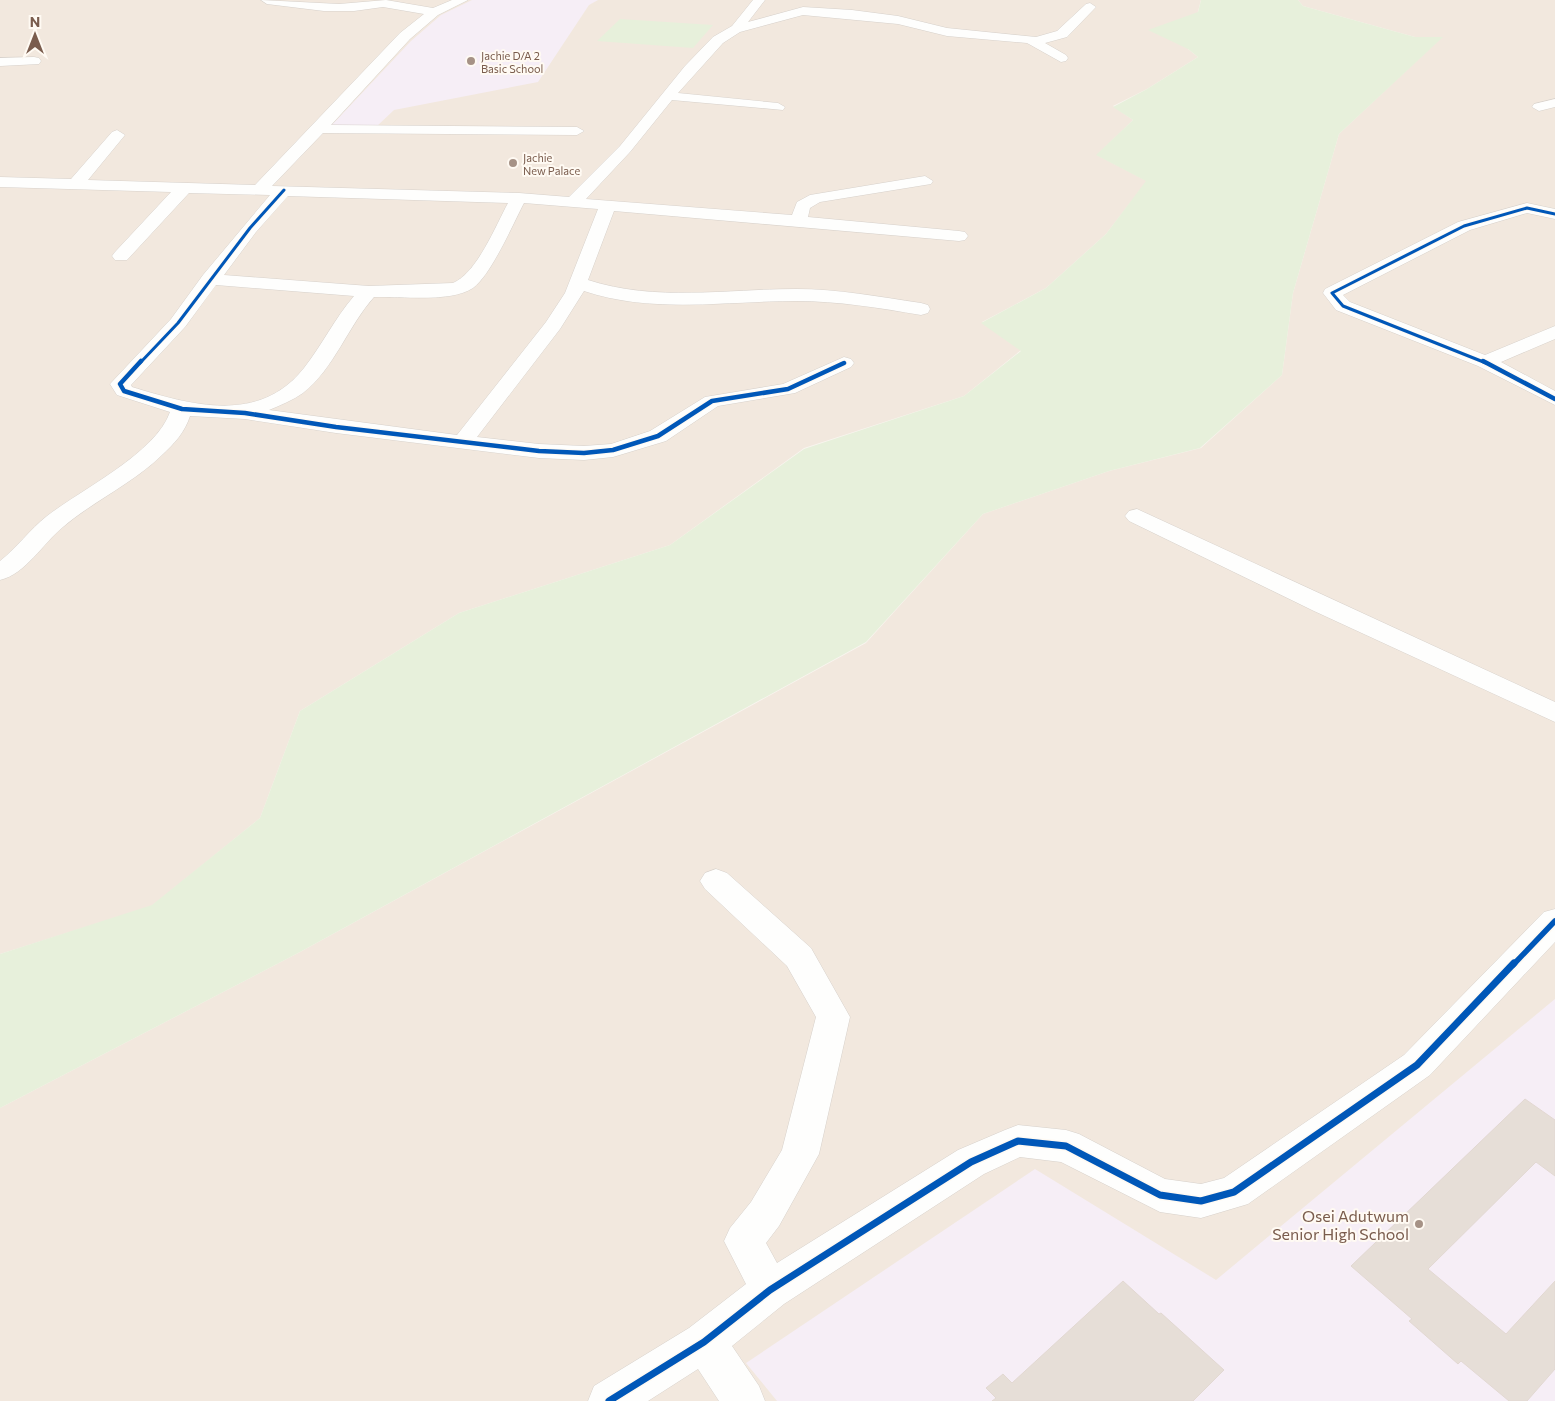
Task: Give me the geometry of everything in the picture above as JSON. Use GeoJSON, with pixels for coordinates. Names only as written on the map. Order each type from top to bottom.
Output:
{"type":"FeatureCollection","features":[{"type":"Feature","properties":{"kind":"street"},"geometry":{"type":"LineString","coordinates":[[267,0],[293,5],[342,7],[379,2],[434,12]]}},
{"type":"Feature","properties":{"kind":"street"},"geometry":{"type":"LineString","coordinates":[[260,189],[319,130],[405,36],[434,12],[462,0]]}},
{"type":"Feature","properties":{"kind":"street"},"geometry":{"type":"LineString","coordinates":[[736,29],[760,0]]}},
{"type":"Feature","properties":{"kind":"street"},"geometry":{"type":"LineString","coordinates":[[859,15],[872,5]]}},
{"type":"Feature","properties":{"kind":"street"},"geometry":{"type":"LineString","coordinates":[[574,202],[625,149],[702,57],[718,40],[736,29],[803,11],[898,20],[947,32],[1036,41],[1062,34],[1090,7]]}},
{"type":"Feature","properties":{"kind":"street"},"geometry":{"type":"LineString","coordinates":[[1036,41],[1061,58]]}},
{"type":"Feature","properties":{"kind":"street"},"geometry":{"type":"LineString","coordinates":[[0,62],[34,61]]}},
{"type":"Feature","properties":{"kind":"street"},"geometry":{"type":"LineString","coordinates":[[670,96],[778,106]]}},
{"type":"Feature","properties":{"kind":"street"},"geometry":{"type":"LineString","coordinates":[[1539,107],[1555,102]]}},
{"type":"Feature","properties":{"kind":"street"},"geometry":{"type":"LineString","coordinates":[[319,130],[576,131]]}},
{"type":"Feature","properties":{"kind":"street"},"geometry":{"type":"LineString","coordinates":[[76,184],[117,135]]}},
{"type":"Feature","properties":{"kind":"street"},"geometry":{"type":"LineString","coordinates":[[800,221],[799,211],[804,202],[816,198],[925,181]]}},
{"type":"Feature","properties":{"kind":"street"},"geometry":{"type":"LineString","coordinates":[[0,182],[519,198],[959,236]]}},
{"type":"Feature","properties":{"kind":"street"},"geometry":{"type":"LineString","coordinates":[[121,256],[171,206],[185,187]]}},
{"type":"Feature","properties":{"kind":"street"},"geometry":{"type":"LineString","coordinates":[[284,190],[250,228],[209,279],[178,322],[120,384],[124,392],[182,409],[245,413],[336,427],[561,452],[612,450],[658,436],[712,401],[788,389],[844,363]]}},
{"type":"Feature","properties":{"kind":"street"},"geometry":{"type":"LineString","coordinates":[[209,279],[369,292],[438,290],[466,284],[479,268],[519,198]]}},
{"type":"Feature","properties":{"kind":"street"},"geometry":{"type":"LineString","coordinates":[[463,441],[553,325],[578,283],[608,206]]}},
{"type":"Feature","properties":{"kind":"street"},"geometry":{"type":"LineString","coordinates":[[1555,214],[1527,208],[1464,226],[1332,293],[1335,299],[1343,306],[1485,362],[1555,400]]}},
{"type":"Feature","properties":{"kind":"street"},"geometry":{"type":"LineString","coordinates":[[578,283],[600,292],[673,300],[796,295],[859,298],[921,309]]}},
{"type":"Feature","properties":{"kind":"street"},"geometry":{"type":"LineString","coordinates":[[245,413],[298,386],[326,354],[358,302],[369,292]]}},
{"type":"Feature","properties":{"kind":"street"},"geometry":{"type":"LineString","coordinates":[[1485,362],[1555,332]]}},
{"type":"Feature","properties":{"kind":"street"},"geometry":{"type":"LineString","coordinates":[[0,573],[13,563],[54,522],[153,452],[176,427],[182,409]]}},
{"type":"Feature","properties":{"kind":"street"},"geometry":{"type":"LineString","coordinates":[[1137,516],[1323,606],[1555,713]]}},
{"type":"Feature","properties":{"kind":"street"},"geometry":{"type":"LineString","coordinates":[[716,881],[799,957],[833,1017],[800,1154],[765,1214],[744,1241],[770,1290]]}},
{"type":"Feature","properties":{"kind":"street"},"geometry":{"type":"LineString","coordinates":[[609,1401],[704,1342],[770,1290],[971,1162],[1018,1140],[1066,1146],[1160,1196],[1201,1201],[1234,1192],[1417,1065],[1555,921]]}},
{"type":"Feature","properties":{"kind":"street"},"geometry":{"type":"LineString","coordinates":[[704,1342],[744,1401]]}},
{"type":"Feature","properties":{"kind":"shaded area"},"geometry":{"type":"Polygon","coordinates":[[[0,0],[1201,0],[1188,49],[1198,57],[1147,89],[1113,106],[1133,120],[1097,155],[1147,181],[1106,234],[1046,288],[982,322],[1021,350],[964,396],[804,448],[670,545],[459,613],[300,711],[260,818],[152,906],[0,954],[0,0]]]}},
{"type":"Feature","properties":{"kind":"shaded area","name":"Jachie D/A 2 Basic School"},"geometry":{"type":"Polygon","coordinates":[[[472,0],[598,0],[589,5],[538,82],[394,110],[376,127],[331,126],[411,41],[441,15],[472,0]]]}},
{"type":"Feature","properties":{"kind":"shaded area"},"geometry":{"type":"Polygon","coordinates":[[[1298,0],[1555,0],[1555,1401],[0,1401],[0,1108],[300,952],[866,643],[983,514],[1109,471],[1201,448],[1282,375],[1293,293],[1339,134],[1442,37],[1415,37],[1303,6],[1298,0]]]}},
{"type":"Feature","properties":{"kind":"shaded area","name":"Osei Adutwum Senior High School"},"geometry":{"type":"Polygon","coordinates":[[[1555,999],[1555,1401],[777,1401],[746,1363],[1035,1169],[1216,1280],[1555,999]]]}},
{"type":"Feature","properties":{"kind":"green space"},"geometry":{"type":"Polygon","coordinates":[[[1201,0],[1298,0],[1303,6],[1415,37],[1443,37],[1339,134],[1293,293],[1282,375],[1200,448],[1109,471],[983,514],[866,642],[300,952],[0,1108],[0,954],[152,905],[260,818],[300,711],[459,613],[670,545],[804,449],[964,396],[1021,351],[981,323],[1046,288],[1106,234],[1146,181],[1096,155],[1133,120],[1113,107],[1147,89],[1198,57],[1188,49],[1148,30],[1198,12],[1201,0]]]}},
{"type":"Feature","properties":{"kind":"green space"},"geometry":{"type":"Polygon","coordinates":[[[620,19],[713,25],[693,48],[597,41],[620,19]]]}},
{"type":"Feature","properties":{"kind":"building"},"geometry":{"type":"Polygon","coordinates":[[[1525,1099],[1555,1120],[1555,1176],[1536,1162],[1428,1269],[1506,1334],[1555,1281],[1555,1369],[1527,1401],[1509,1401],[1461,1361],[1458,1364],[1409,1321],[1412,1319],[1351,1266],[1525,1099]]]}},
{"type":"Feature","properties":{"kind":"building"},"geometry":{"type":"Polygon","coordinates":[[[1123,1281],[1224,1370],[1193,1401],[992,1401],[996,1398],[986,1388],[1003,1374],[1012,1383],[1123,1281]]]}},
{"type":"Feature","properties":{"kind":"cycle path"},"geometry":{"type":"LineString","coordinates":[[284,190],[250,228],[178,323],[120,384],[124,391],[182,409],[245,413],[336,427],[539,451],[584,453],[613,450],[658,436],[712,401],[788,389],[844,363]]}},
{"type":"Feature","properties":{"kind":"cycle path"},"geometry":{"type":"LineString","coordinates":[[1555,214],[1527,208],[1464,226],[1332,293],[1343,306],[1485,362],[1555,399]]}},
{"type":"Feature","properties":{"kind":"cycle path"},"geometry":{"type":"LineString","coordinates":[[609,1401],[704,1342],[770,1290],[971,1162],[1018,1141],[1066,1146],[1160,1195],[1201,1201],[1234,1192],[1417,1065],[1555,921]]}},
{"type":"Feature","properties":{"kind":"place","name":"Jachie D/A 2 Basic School"},"geometry":{"type":"Point","coordinates":[471,61]}},
{"type":"Feature","properties":{"kind":"place","name":"Jachie New Palace"},"geometry":{"type":"Point","coordinates":[513,163]}},
{"type":"Feature","properties":{"kind":"place","name":"Osei Adutwum Senior High School"},"geometry":{"type":"Point","coordinates":[1419,1224]}}]}
